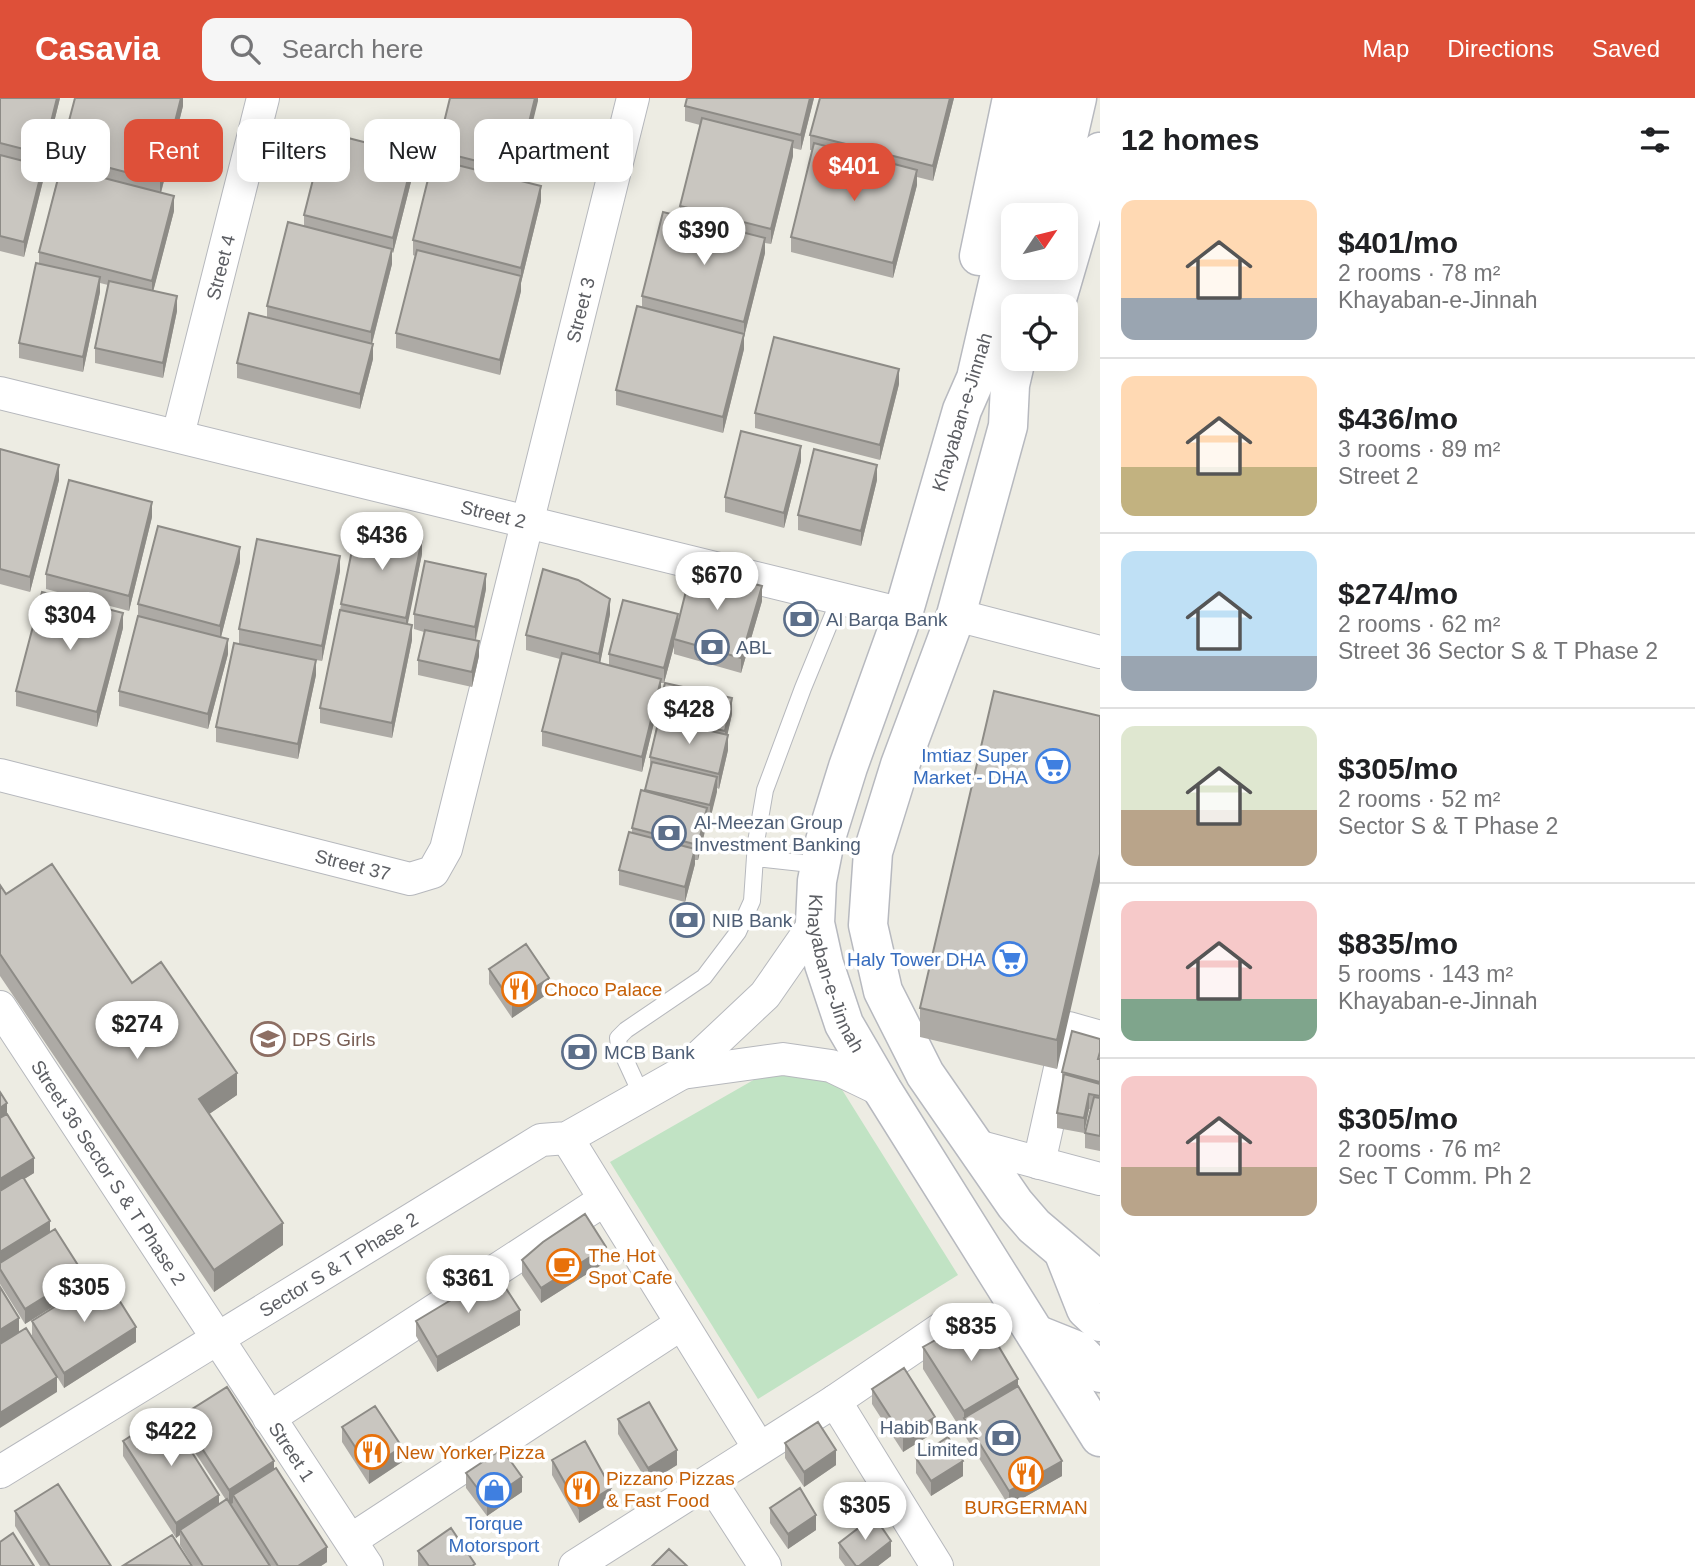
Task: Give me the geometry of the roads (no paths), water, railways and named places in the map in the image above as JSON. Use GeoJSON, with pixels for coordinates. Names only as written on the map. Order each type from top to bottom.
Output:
{"type":"FeatureCollection","features":[{"type":"Feature","properties":{"kind":"main road"},"geometry":{"type":"LineString","coordinates":[[961,410],[960,371],[1012,98]]}},
{"type":"Feature","properties":{"kind":"main road","name":"Khayaban-e-Jinnah"},"geometry":{"type":"LineString","coordinates":[[1017,203],[1041,98]]}},
{"type":"Feature","properties":{"kind":"main road"},"geometry":{"type":"LineString","coordinates":[[1053,203],[1077,98]]}},
{"type":"Feature","properties":{"kind":"main road"},"geometry":{"type":"LineString","coordinates":[[1059,294],[1100,152]]}},
{"type":"Feature","properties":{"kind":"main road","name":"Khayaban-e-Jinnah"},"geometry":{"type":"LineString","coordinates":[[1001,271],[976,378],[961,410],[903,614],[848,767],[825,841],[815,923],[824,964],[844,1024],[883,1091],[1100,1437]]}},
{"type":"Feature","properties":{"kind":"main road","name":"Khayaban-e-Jinnah"},"geometry":{"type":"LineString","coordinates":[[1013,371],[1008,426],[956,615],[900,765],[873,852],[868,925],[883,991],[925,1074],[1015,1204],[1034,1226],[1100,1282]]}},
{"type":"Feature","properties":{"kind":"main road"},"geometry":{"type":"LineString","coordinates":[[1008,426],[1031,391],[1037,371]]}},
{"type":"Feature","properties":{"kind":"main road"},"geometry":{"type":"LineString","coordinates":[[1065,1254],[1086,1309],[1100,1321]]}},
{"type":"Feature","properties":{"kind":"main road"},"geometry":{"type":"LineString","coordinates":[[1038,1335],[1078,1351],[1100,1373]]}},
{"type":"Feature","properties":{"kind":"street","name":"Street 4"},"geometry":{"type":"LineString","coordinates":[[178,435],[263,98]]}},
{"type":"Feature","properties":{"kind":"street","name":"Street 3"},"geometry":{"type":"LineString","coordinates":[[528,521],[633,98]]}},
{"type":"Feature","properties":{"kind":"street","name":"Street 2"},"geometry":{"type":"LineString","coordinates":[[0,393],[903,614]]}},
{"type":"Feature","properties":{"kind":"street","name":"Street 37"},"geometry":{"type":"LineString","coordinates":[[0,775],[410,879],[433,872],[446,849],[528,521]]}},
{"type":"Feature","properties":{"kind":"street"},"geometry":{"type":"LineString","coordinates":[[956,615],[1100,652]]}},
{"type":"Feature","properties":{"kind":"street","name":"Sector S & T Phase 2"},"geometry":{"type":"LineString","coordinates":[[0,1472],[541,1140],[567,1138],[682,1073],[765,995],[815,923]]}},
{"type":"Feature","properties":{"kind":"street","name":"Street 36 Sector S & T Phase 2"},"geometry":{"type":"LineString","coordinates":[[0,1006],[217,1338]]}},
{"type":"Feature","properties":{"kind":"street"},"geometry":{"type":"LineString","coordinates":[[1039,1163],[1069,1028],[1100,1037]]}},
{"type":"Feature","properties":{"kind":"street","name":"Sector S & T Phase 2"},"geometry":{"type":"LineString","coordinates":[[682,1073],[783,1059],[831,1066],[883,1091]]}},
{"type":"Feature","properties":{"kind":"street"},"geometry":{"type":"LineString","coordinates":[[567,1138],[759,1448]]}},
{"type":"Feature","properties":{"kind":"street"},"geometry":{"type":"LineString","coordinates":[[973,1145],[1100,1179]]}},
{"type":"Feature","properties":{"kind":"street"},"geometry":{"type":"LineString","coordinates":[[269,1418],[604,1200]]}},
{"type":"Feature","properties":{"kind":"street"},"geometry":{"type":"LineString","coordinates":[[359,1553],[681,1324]]}},
{"type":"Feature","properties":{"kind":"street"},"geometry":{"type":"LineString","coordinates":[[575,1566],[835,1401],[948,1324]]}},
{"type":"Feature","properties":{"kind":"street","name":"Street 1"},"geometry":{"type":"LineString","coordinates":[[217,1338],[359,1553]]}},
{"type":"Feature","properties":{"kind":"street"},"geometry":{"type":"LineString","coordinates":[[835,1401],[937,1566]]}},
{"type":"Feature","properties":{"kind":"street"},"geometry":{"type":"LineString","coordinates":[[710,1481],[765,1566]]}},
{"type":"Feature","properties":{"kind":"lane"},"geometry":{"type":"LineString","coordinates":[[642,1096],[619,1046],[618,1038],[625,1030],[704,977],[738,932],[752,901],[765,790],[840,598]]}},
{"type":"Feature","properties":{"kind":"lane"},"geometry":{"type":"LineString","coordinates":[[755,858],[820,865]]}},
{"type":"Feature","properties":{"kind":"place","name":"Al Barqa Bank"},"geometry":{"type":"Point","coordinates":[801,619]}},
{"type":"Feature","properties":{"kind":"place","name":"ABL"},"geometry":{"type":"Point","coordinates":[712,647]}},
{"type":"Feature","properties":{"kind":"place","name":"Imtiaz Super Market - DHA"},"geometry":{"type":"Point","coordinates":[1053,766]}},
{"type":"Feature","properties":{"kind":"place","name":"Al-Meezan Group Investment Banking"},"geometry":{"type":"Point","coordinates":[669,833]}},
{"type":"Feature","properties":{"kind":"place","name":"NIB Bank"},"geometry":{"type":"Point","coordinates":[687,920]}},
{"type":"Feature","properties":{"kind":"place","name":"Haly Tower DHA"},"geometry":{"type":"Point","coordinates":[1010,959]}},
{"type":"Feature","properties":{"kind":"place","name":"Choco Palace"},"geometry":{"type":"Point","coordinates":[519,989]}},
{"type":"Feature","properties":{"kind":"place","name":"DPS Girls"},"geometry":{"type":"Point","coordinates":[268,1039]}},
{"type":"Feature","properties":{"kind":"place","name":"MCB Bank"},"geometry":{"type":"Point","coordinates":[579,1052]}},
{"type":"Feature","properties":{"kind":"place","name":"The Hot Spot Cafe"},"geometry":{"type":"Point","coordinates":[564,1266]}},
{"type":"Feature","properties":{"kind":"place","name":"Habib Bank Limited"},"geometry":{"type":"Point","coordinates":[1003,1438]}},
{"type":"Feature","properties":{"kind":"place","name":"New Yorker Pizza"},"geometry":{"type":"Point","coordinates":[372,1452]}},
{"type":"Feature","properties":{"kind":"place","name":"BURGERMAN"},"geometry":{"type":"Point","coordinates":[1026,1474]}},
{"type":"Feature","properties":{"kind":"place","name":"Pizzano Pizzas & Fast Food"},"geometry":{"type":"Point","coordinates":[582,1489]}},
{"type":"Feature","properties":{"kind":"place","name":"Torque Motorsport"},"geometry":{"type":"Point","coordinates":[494,1490]}}]}
